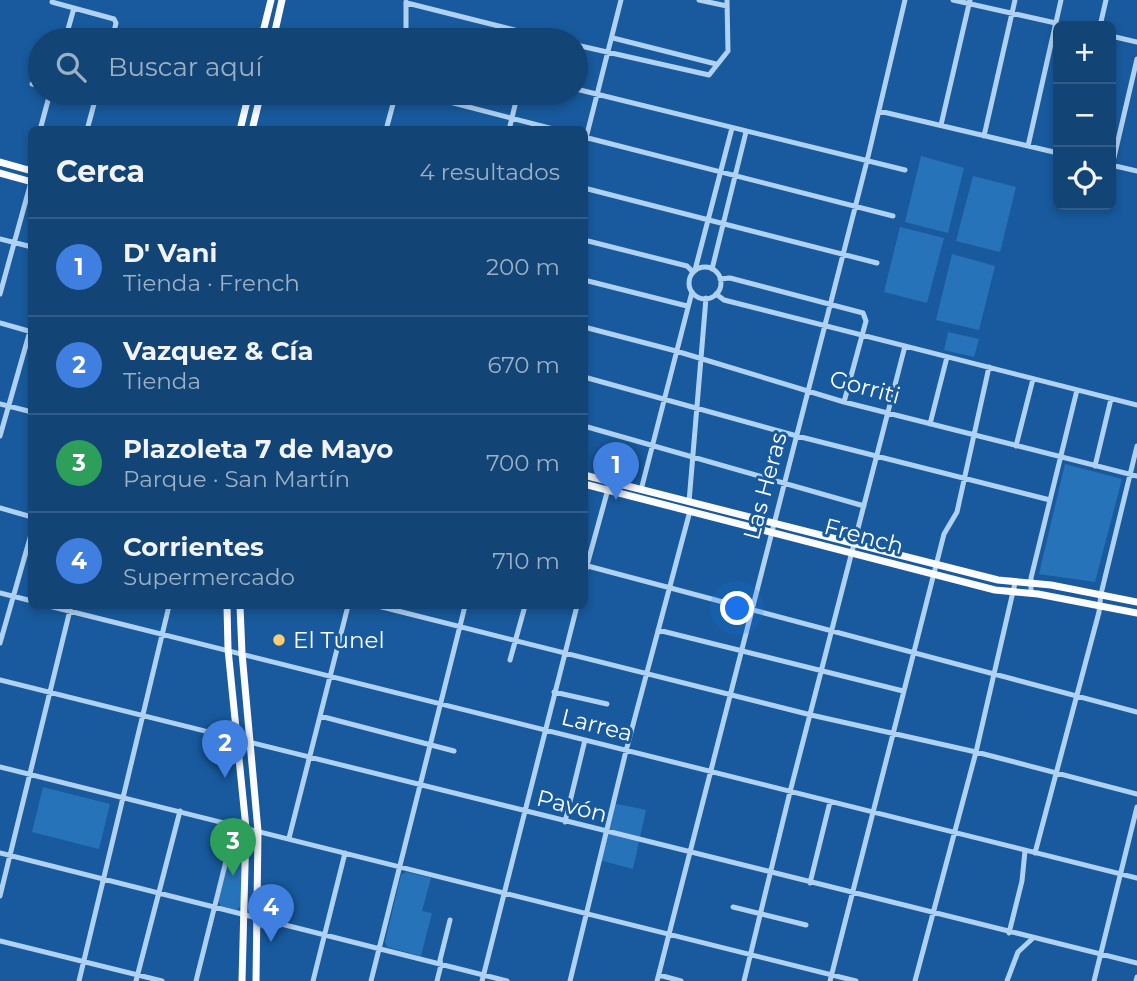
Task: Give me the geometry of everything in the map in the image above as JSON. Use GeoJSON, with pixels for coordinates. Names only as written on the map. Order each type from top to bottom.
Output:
{"type":"FeatureCollection","features":[{"type":"Feature","properties":{"kind":"main road"},"geometry":{"type":"LineString","coordinates":[[264,28],[271,0]]}},
{"type":"Feature","properties":{"kind":"main road"},"geometry":{"type":"LineString","coordinates":[[276,28],[282,0]]}},
{"type":"Feature","properties":{"kind":"main road"},"geometry":{"type":"LineString","coordinates":[[241,126],[246,105]]}},
{"type":"Feature","properties":{"kind":"main road"},"geometry":{"type":"LineString","coordinates":[[253,126],[258,105]]}},
{"type":"Feature","properties":{"kind":"main road"},"geometry":{"type":"LineString","coordinates":[[0,162],[28,169]]}},
{"type":"Feature","properties":{"kind":"main road"},"geometry":{"type":"LineString","coordinates":[[0,173],[28,181]]}},
{"type":"Feature","properties":{"kind":"main road","name":"French"},"geometry":{"type":"LineString","coordinates":[[588,477],[690,511],[772,527]]}},
{"type":"Feature","properties":{"kind":"main road","name":"French"},"geometry":{"type":"LineString","coordinates":[[588,484],[641,489],[853,548],[935,574],[1014,593],[1051,585],[1137,602]]}},
{"type":"Feature","properties":{"kind":"main road","name":"French"},"geometry":{"type":"LineString","coordinates":[[853,548],[937,565],[1137,613]]}},
{"type":"Feature","properties":{"kind":"main road"},"geometry":{"type":"LineString","coordinates":[[227,609],[228,649],[246,828],[242,981]]}},
{"type":"Feature","properties":{"kind":"main road"},"geometry":{"type":"LineString","coordinates":[[240,609],[258,831],[256,981]]}},
{"type":"Feature","properties":{"kind":"street"},"geometry":{"type":"LineString","coordinates":[[588,130],[621,0]]}},
{"type":"Feature","properties":{"kind":"street"},"geometry":{"type":"LineString","coordinates":[[588,48],[709,75],[728,51],[727,3],[699,0]]}},
{"type":"Feature","properties":{"kind":"street","name":"Las Heras"},"geometry":{"type":"LineString","coordinates":[[658,978],[844,255],[905,0]]}},
{"type":"Feature","properties":{"kind":"street"},"geometry":{"type":"LineString","coordinates":[[954,0],[1053,22]]}},
{"type":"Feature","properties":{"kind":"street"},"geometry":{"type":"LineString","coordinates":[[984,136],[1015,0]]}},
{"type":"Feature","properties":{"kind":"street"},"geometry":{"type":"LineString","coordinates":[[1056,21],[1061,0]]}},
{"type":"Feature","properties":{"kind":"street"},"geometry":{"type":"LineString","coordinates":[[1101,21],[1106,0]]}},
{"type":"Feature","properties":{"kind":"street"},"geometry":{"type":"LineString","coordinates":[[407,28],[406,1],[504,28]]}},
{"type":"Feature","properties":{"kind":"street"},"geometry":{"type":"LineString","coordinates":[[52,2],[116,21],[115,28]]}},
{"type":"Feature","properties":{"kind":"street"},"geometry":{"type":"LineString","coordinates":[[941,125],[969,2]]}},
{"type":"Feature","properties":{"kind":"street"},"geometry":{"type":"LineString","coordinates":[[68,28],[74,8]]}},
{"type":"Feature","properties":{"kind":"street"},"geometry":{"type":"LineString","coordinates":[[1028,146],[1053,36]]}},
{"type":"Feature","properties":{"kind":"street"},"geometry":{"type":"LineString","coordinates":[[1116,37],[1137,42]]}},
{"type":"Feature","properties":{"kind":"street"},"geometry":{"type":"LineString","coordinates":[[613,38],[716,64]]}},
{"type":"Feature","properties":{"kind":"street"},"geometry":{"type":"LineString","coordinates":[[1115,147],[1137,59]]}},
{"type":"Feature","properties":{"kind":"street"},"geometry":{"type":"LineString","coordinates":[[588,92],[905,170]]}},
{"type":"Feature","properties":{"kind":"street"},"geometry":{"type":"LineString","coordinates":[[41,126],[47,105]]}},
{"type":"Feature","properties":{"kind":"street"},"geometry":{"type":"LineString","coordinates":[[88,126],[94,105]]}},
{"type":"Feature","properties":{"kind":"street"},"geometry":{"type":"LineString","coordinates":[[387,126],[393,105]]}},
{"type":"Feature","properties":{"kind":"street"},"geometry":{"type":"LineString","coordinates":[[462,105],[542,126]]}},
{"type":"Feature","properties":{"kind":"street"},"geometry":{"type":"LineString","coordinates":[[510,126],[516,105]]}},
{"type":"Feature","properties":{"kind":"street"},"geometry":{"type":"LineString","coordinates":[[878,111],[1053,152]]}},
{"type":"Feature","properties":{"kind":"street"},"geometry":{"type":"LineString","coordinates":[[694,271],[703,267],[712,269],[720,279],[716,293],[706,298],[698,297],[692,292],[689,282],[732,128]]}},
{"type":"Feature","properties":{"kind":"street"},"geometry":{"type":"LineString","coordinates":[[712,269],[746,132]]}},
{"type":"Feature","properties":{"kind":"street"},"geometry":{"type":"LineString","coordinates":[[588,138],[893,216]]}},
{"type":"Feature","properties":{"kind":"street"},"geometry":{"type":"LineString","coordinates":[[1116,166],[1137,171]]}},
{"type":"Feature","properties":{"kind":"street"},"geometry":{"type":"LineString","coordinates":[[588,189],[877,263]]}},
{"type":"Feature","properties":{"kind":"street"},"geometry":{"type":"LineString","coordinates":[[0,294],[28,196]]}},
{"type":"Feature","properties":{"kind":"street"},"geometry":{"type":"LineString","coordinates":[[0,239],[28,246]]}},
{"type":"Feature","properties":{"kind":"street"},"geometry":{"type":"LineString","coordinates":[[588,241],[687,265],[694,271]]}},
{"type":"Feature","properties":{"kind":"street"},"geometry":{"type":"LineString","coordinates":[[720,279],[730,278],[863,313],[866,321],[844,402]]}},
{"type":"Feature","properties":{"kind":"street"},"geometry":{"type":"LineString","coordinates":[[588,282],[687,306]]}},
{"type":"Feature","properties":{"kind":"street"},"geometry":{"type":"LineString","coordinates":[[641,489],[692,292]]}},
{"type":"Feature","properties":{"kind":"street"},"geometry":{"type":"LineString","coordinates":[[716,293],[724,300],[825,327],[1137,405]]}},
{"type":"Feature","properties":{"kind":"street"},"geometry":{"type":"LineString","coordinates":[[689,502],[706,298]]}},
{"type":"Feature","properties":{"kind":"street"},"geometry":{"type":"LineString","coordinates":[[0,323],[28,331]]}},
{"type":"Feature","properties":{"kind":"street","name":"Gorriti"},"geometry":{"type":"LineString","coordinates":[[588,328],[676,351],[844,402],[1137,476]]}},
{"type":"Feature","properties":{"kind":"street"},"geometry":{"type":"LineString","coordinates":[[0,436],[28,339]]}},
{"type":"Feature","properties":{"kind":"street"},"geometry":{"type":"LineString","coordinates":[[744,981],[905,346]]}},
{"type":"Feature","properties":{"kind":"street"},"geometry":{"type":"LineString","coordinates":[[23,357],[28,359]]}},
{"type":"Feature","properties":{"kind":"street"},"geometry":{"type":"LineString","coordinates":[[930,424],[947,357]]}},
{"type":"Feature","properties":{"kind":"street"},"geometry":{"type":"LineString","coordinates":[[831,978],[946,529],[957,512],[989,368]]}},
{"type":"Feature","properties":{"kind":"street"},"geometry":{"type":"LineString","coordinates":[[588,378],[797,436],[1050,499]]}},
{"type":"Feature","properties":{"kind":"street"},"geometry":{"type":"LineString","coordinates":[[1016,446],[1033,379]]}},
{"type":"Feature","properties":{"kind":"street"},"geometry":{"type":"LineString","coordinates":[[1031,589],[1077,390]]}},
{"type":"Feature","properties":{"kind":"street"},"geometry":{"type":"LineString","coordinates":[[1095,466],[1111,399]]}},
{"type":"Feature","properties":{"kind":"street"},"geometry":{"type":"LineString","coordinates":[[0,404],[28,411]]}},
{"type":"Feature","properties":{"kind":"street"},"geometry":{"type":"LineString","coordinates":[[588,427],[864,506]]}},
{"type":"Feature","properties":{"kind":"street"},"geometry":{"type":"LineString","coordinates":[[1035,853],[1077,696],[1137,446]]}},
{"type":"Feature","properties":{"kind":"street"},"geometry":{"type":"LineString","coordinates":[[588,559],[609,486]]}},
{"type":"Feature","properties":{"kind":"street"},"geometry":{"type":"LineString","coordinates":[[0,508],[28,516]]}},
{"type":"Feature","properties":{"kind":"street"},"geometry":{"type":"LineString","coordinates":[[570,981],[626,751],[690,511]]}},
{"type":"Feature","properties":{"kind":"street"},"geometry":{"type":"LineString","coordinates":[[0,643],[28,545]]}},
{"type":"Feature","properties":{"kind":"street"},"geometry":{"type":"LineString","coordinates":[[588,566],[1137,712]]}},
{"type":"Feature","properties":{"kind":"street"},"geometry":{"type":"LineString","coordinates":[[915,981],[976,752],[1015,583]]}},
{"type":"Feature","properties":{"kind":"street"},"geometry":{"type":"LineString","coordinates":[[0,593],[28,600]]}},
{"type":"Feature","properties":{"kind":"street"},"geometry":{"type":"LineString","coordinates":[[0,896],[71,609]]}},
{"type":"Feature","properties":{"kind":"street","name":"Larrea"},"geometry":{"type":"LineString","coordinates":[[75,609],[626,751],[1137,878]]}},
{"type":"Feature","properties":{"kind":"street"},"geometry":{"type":"LineString","coordinates":[[79,981],[168,609]]}},
{"type":"Feature","properties":{"kind":"street"},"geometry":{"type":"LineString","coordinates":[[289,838],[347,609]]}},
{"type":"Feature","properties":{"kind":"street"},"geometry":{"type":"LineString","coordinates":[[390,609],[1137,794]]}},
{"type":"Feature","properties":{"kind":"street"},"geometry":{"type":"LineString","coordinates":[[371,981],[464,609]]}},
{"type":"Feature","properties":{"kind":"street"},"geometry":{"type":"LineString","coordinates":[[510,660],[524,609]]}},
{"type":"Feature","properties":{"kind":"street"},"geometry":{"type":"LineString","coordinates":[[482,978],[576,609]]}},
{"type":"Feature","properties":{"kind":"street"},"geometry":{"type":"LineString","coordinates":[[658,630],[903,691]]}},
{"type":"Feature","properties":{"kind":"street","name":"Pavón"},"geometry":{"type":"LineString","coordinates":[[0,680],[1137,963]]}},
{"type":"Feature","properties":{"kind":"street"},"geometry":{"type":"LineString","coordinates":[[554,692],[607,704]]}},
{"type":"Feature","properties":{"kind":"street"},"geometry":{"type":"LineString","coordinates":[[320,716],[454,751]]}},
{"type":"Feature","properties":{"kind":"street"},"geometry":{"type":"LineString","coordinates":[[565,822],[584,740]]}},
{"type":"Feature","properties":{"kind":"street"},"geometry":{"type":"LineString","coordinates":[[0,767],[751,954],[831,978],[856,981]]}},
{"type":"Feature","properties":{"kind":"street"},"geometry":{"type":"LineString","coordinates":[[810,883],[830,802]]}},
{"type":"Feature","properties":{"kind":"street"},"geometry":{"type":"LineString","coordinates":[[1094,981],[1137,807]]}},
{"type":"Feature","properties":{"kind":"street"},"geometry":{"type":"LineString","coordinates":[[137,978],[180,811]]}},
{"type":"Feature","properties":{"kind":"street"},"geometry":{"type":"LineString","coordinates":[[196,981],[235,825]]}},
{"type":"Feature","properties":{"kind":"street"},"geometry":{"type":"LineString","coordinates":[[1009,933],[1022,881],[1025,850]]}},
{"type":"Feature","properties":{"kind":"street"},"geometry":{"type":"LineString","coordinates":[[0,853],[441,965],[482,978],[507,981]]}},
{"type":"Feature","properties":{"kind":"street"},"geometry":{"type":"LineString","coordinates":[[313,981],[345,853]]}},
{"type":"Feature","properties":{"kind":"street"},"geometry":{"type":"LineString","coordinates":[[733,907],[806,925]]}},
{"type":"Feature","properties":{"kind":"street"},"geometry":{"type":"LineString","coordinates":[[437,981],[450,920]]}},
{"type":"Feature","properties":{"kind":"street"},"geometry":{"type":"LineString","coordinates":[[1007,981],[1018,952],[1032,939]]}},
{"type":"Feature","properties":{"kind":"street"},"geometry":{"type":"LineString","coordinates":[[0,941],[84,961],[137,978],[162,981]]}},
{"type":"Feature","properties":{"kind":"street"},"geometry":{"type":"LineString","coordinates":[[658,978],[681,981]]}},
{"type":"Feature","properties":{"kind":"shaded area"},"geometry":{"type":"Polygon","coordinates":[[[921,156],[964,168],[948,233],[905,222],[921,156]]]}},
{"type":"Feature","properties":{"kind":"shaded area"},"geometry":{"type":"Polygon","coordinates":[[[973,176],[1016,187],[1000,252],[956,241],[973,176]]]}},
{"type":"Feature","properties":{"kind":"shaded area"},"geometry":{"type":"Polygon","coordinates":[[[900,227],[944,238],[927,303],[884,292],[900,227]]]}},
{"type":"Feature","properties":{"kind":"shaded area"},"geometry":{"type":"Polygon","coordinates":[[[952,254],[995,266],[979,330],[936,320],[952,254]]]}},
{"type":"Feature","properties":{"kind":"shaded area"},"geometry":{"type":"Polygon","coordinates":[[[948,332],[979,339],[974,357],[944,350],[948,332]]]}},
{"type":"Feature","properties":{"kind":"shaded area"},"geometry":{"type":"Polygon","coordinates":[[[1065,464],[1122,479],[1095,582],[1039,574],[1065,464]]]}},
{"type":"Feature","properties":{"kind":"shaded area"},"geometry":{"type":"Polygon","coordinates":[[[43,787],[110,804],[99,849],[32,832],[43,787]]]}},
{"type":"Feature","properties":{"kind":"shaded area"},"geometry":{"type":"Polygon","coordinates":[[[613,803],[646,810],[633,869],[599,860],[613,803]]]}},
{"type":"Feature","properties":{"kind":"shaded area"},"geometry":{"type":"Polygon","coordinates":[[[240,831],[243,835],[241,906],[236,910],[221,906],[218,901],[236,834],[240,831]]]}},
{"type":"Feature","properties":{"kind":"shaded area"},"geometry":{"type":"Polygon","coordinates":[[[406,872],[431,878],[422,911],[432,913],[421,956],[387,947],[385,942],[401,875],[406,872]]]}},
{"type":"Feature","properties":{"kind":"place","name":"D' Vani"},"geometry":{"type":"Point","coordinates":[616,500]}},
{"type":"Feature","properties":{"kind":"place","name":"El Tunel"},"geometry":{"type":"Point","coordinates":[279,640]}},
{"type":"Feature","properties":{"kind":"place","name":"Vazquez & Cía"},"geometry":{"type":"Point","coordinates":[225,778]}},
{"type":"Feature","properties":{"kind":"place","name":"Plazoleta 7 de Mayo"},"geometry":{"type":"Point","coordinates":[233,876]}},
{"type":"Feature","properties":{"kind":"place","name":"Corrientes"},"geometry":{"type":"Point","coordinates":[271,942]}}]}
